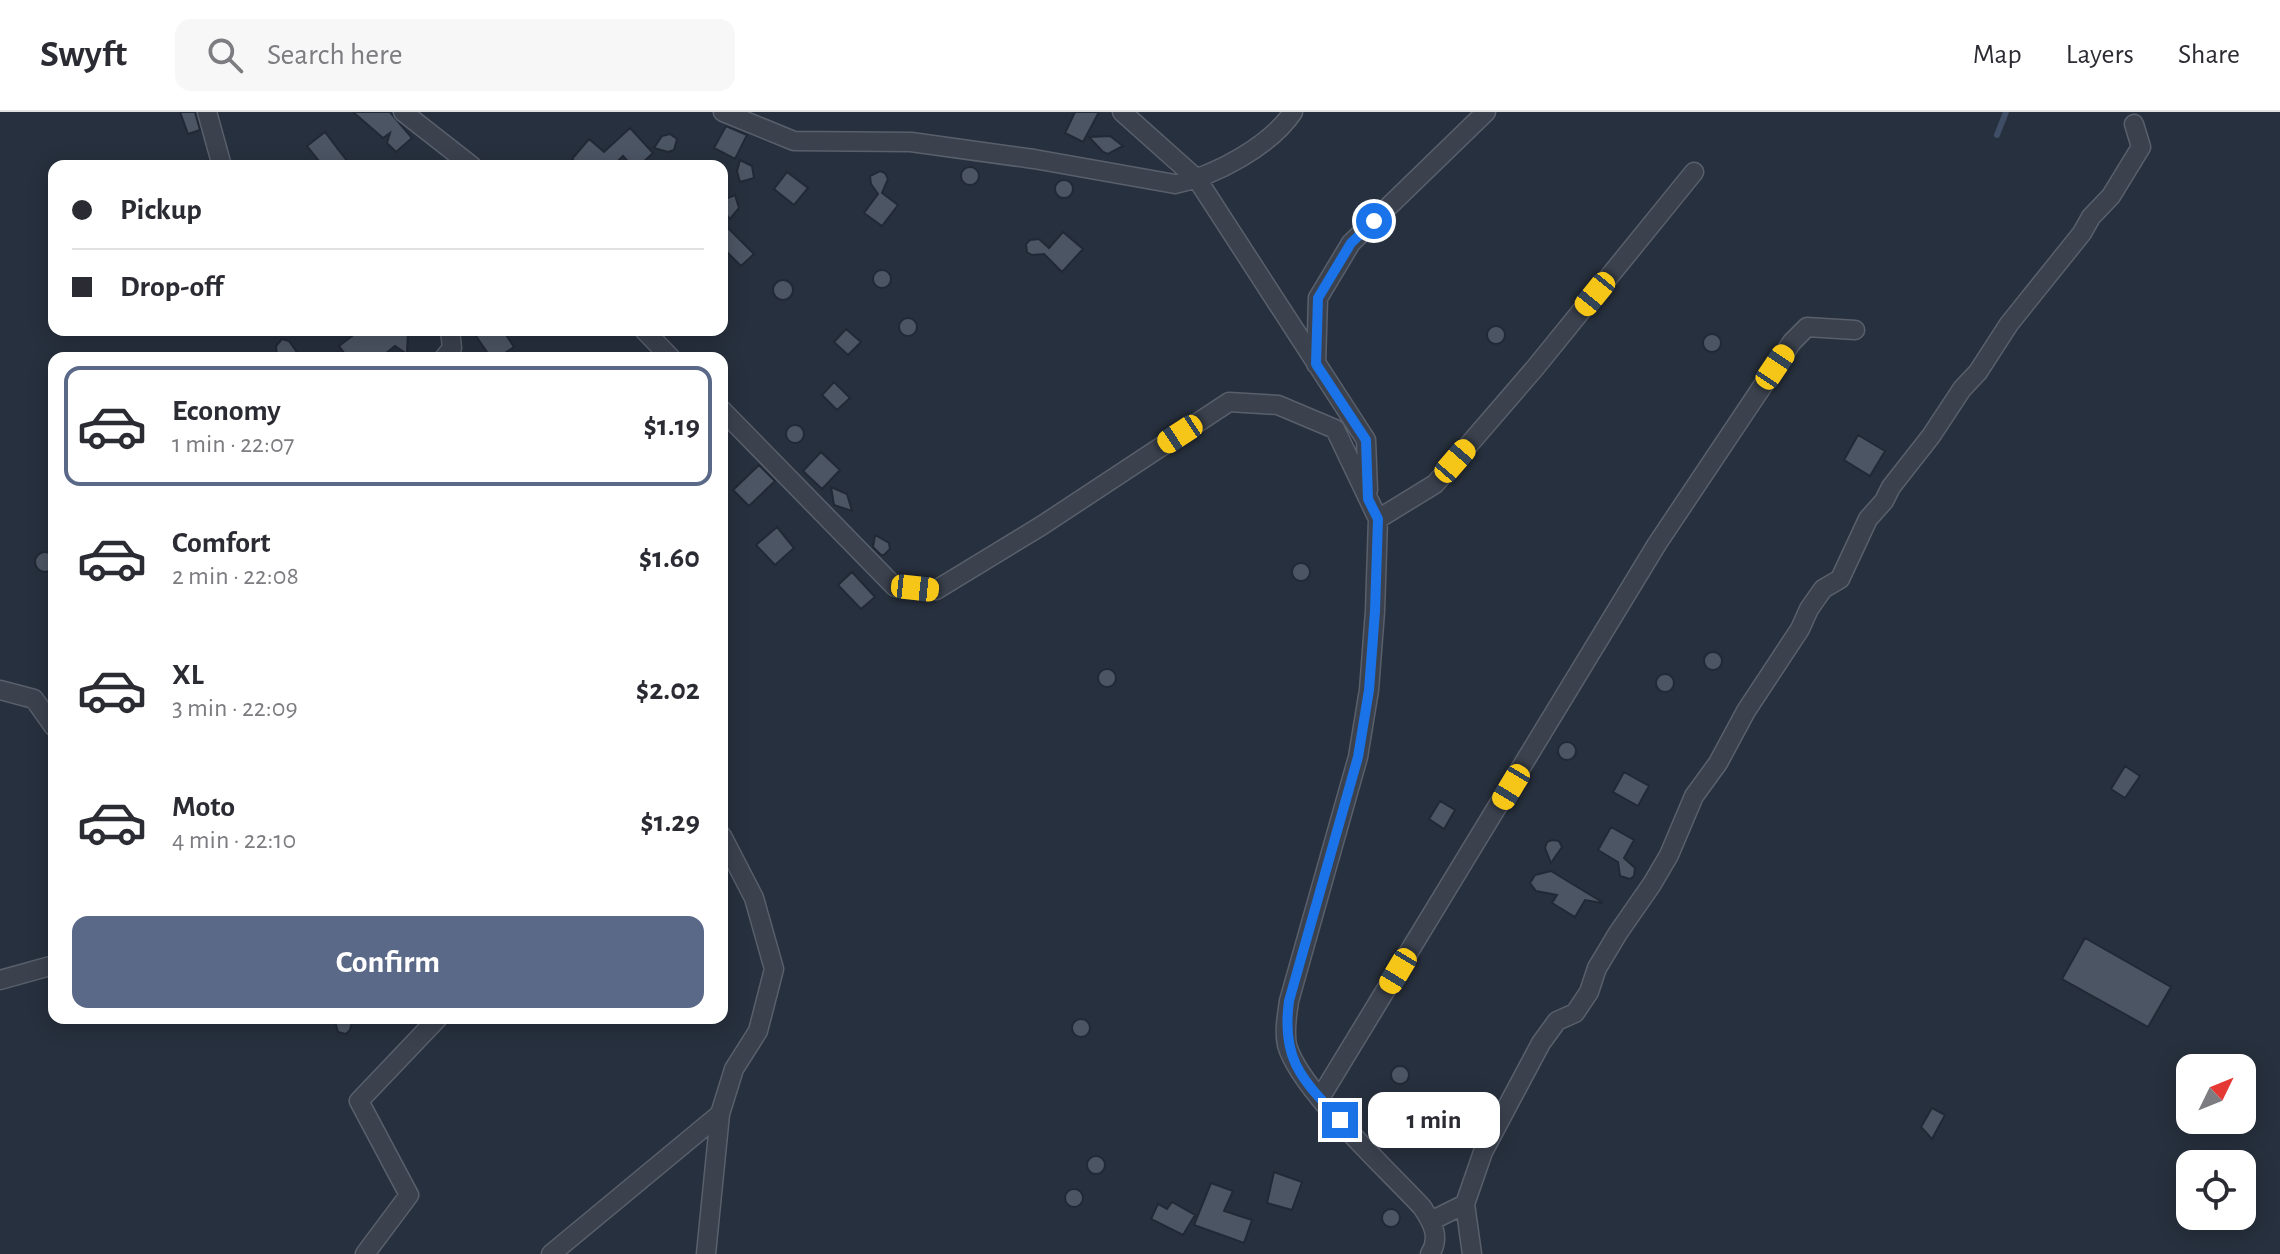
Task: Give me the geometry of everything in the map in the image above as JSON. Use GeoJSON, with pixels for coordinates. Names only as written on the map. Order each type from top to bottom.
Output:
{"type":"FeatureCollection","features":[{"type":"Feature","properties":{"kind":"street"},"geometry":{"type":"LineString","coordinates":[[207,112],[220,160]]}},
{"type":"Feature","properties":{"kind":"street"},"geometry":{"type":"LineString","coordinates":[[403,112],[464,160]]}},
{"type":"Feature","properties":{"kind":"street"},"geometry":{"type":"LineString","coordinates":[[723,112],[794,141],[911,142],[1034,159],[1175,184],[1197,179],[1263,142],[1293,112]]}},
{"type":"Feature","properties":{"kind":"street"},"geometry":{"type":"LineString","coordinates":[[1122,112],[1197,179],[1366,440],[1368,499]]}},
{"type":"Feature","properties":{"kind":"street"},"geometry":{"type":"LineString","coordinates":[[1316,364],[1318,298],[1351,243],[1486,112]]}},
{"type":"Feature","properties":{"kind":"street"},"geometry":{"type":"LineString","coordinates":[[1472,1254],[1465,1204],[1483,1152],[1541,1043],[1557,1021],[1575,1013],[1589,992],[1597,968],[1613,940],[1669,855],[1694,796],[1718,763],[1746,711],[1823,589],[1840,579],[1868,519],[1978,372],[2009,324],[2082,233],[2091,217],[2111,196],[2141,147],[2134,124]]}},
{"type":"Feature","properties":{"kind":"street"},"geometry":{"type":"LineString","coordinates":[[1378,519],[1435,484],[1535,368],[1694,172]]}},
{"type":"Feature","properties":{"kind":"street"},"geometry":{"type":"LineString","coordinates":[[1320,1098],[1657,544],[1792,342],[1807,327],[1855,330]]}},
{"type":"Feature","properties":{"kind":"street"},"geometry":{"type":"LineString","coordinates":[[650,336],[665,352]]}},
{"type":"Feature","properties":{"kind":"street"},"geometry":{"type":"LineString","coordinates":[[728,416],[895,587],[936,590],[1041,526],[1229,402],[1278,405],[1335,429],[1378,519],[1369,690],[1358,757],[1289,1001],[1285,1028],[1298,1071],[1422,1207],[1431,1221],[1436,1234],[1430,1254]]}},
{"type":"Feature","properties":{"kind":"street"},"geometry":{"type":"LineString","coordinates":[[0,690],[34,699],[48,719]]}},
{"type":"Feature","properties":{"kind":"street"},"geometry":{"type":"LineString","coordinates":[[706,1254],[720,1114],[734,1069],[758,1031],[774,969],[754,898],[728,848]]}},
{"type":"Feature","properties":{"kind":"street"},"geometry":{"type":"LineString","coordinates":[[0,980],[48,967]]}},
{"type":"Feature","properties":{"kind":"street"},"geometry":{"type":"LineString","coordinates":[[365,1254],[409,1195],[359,1101],[432,1024]]}},
{"type":"Feature","properties":{"kind":"street"},"geometry":{"type":"LineString","coordinates":[[551,1254],[720,1114]]}},
{"type":"Feature","properties":{"kind":"street"},"geometry":{"type":"LineString","coordinates":[[1431,1221],[1465,1204]]}},
{"type":"Feature","properties":{"kind":"building"},"geometry":{"type":"Polygon","coordinates":[[[180,112],[195,112],[200,130],[188,134],[180,112]]]}},
{"type":"Feature","properties":{"kind":"building"},"geometry":{"type":"Polygon","coordinates":[[[353,112],[390,112],[412,138],[396,152],[387,143],[390,133],[383,138],[353,112]]]}},
{"type":"Feature","properties":{"kind":"building"},"geometry":{"type":"Polygon","coordinates":[[[1075,112],[1099,112],[1083,142],[1065,133],[1075,112]]]}},
{"type":"Feature","properties":{"kind":"building"},"geometry":{"type":"Polygon","coordinates":[[[726,126],[747,135],[735,159],[714,148],[726,126]]]}},
{"type":"Feature","properties":{"kind":"building"},"geometry":{"type":"Polygon","coordinates":[[[630,128],[653,153],[645,160],[627,160],[623,156],[619,160],[572,159],[589,139],[604,152],[630,128]]]}},
{"type":"Feature","properties":{"kind":"building"},"geometry":{"type":"Polygon","coordinates":[[[325,132],[346,160],[318,160],[307,146],[325,132]]]}},
{"type":"Feature","properties":{"kind":"building"},"geometry":{"type":"Polygon","coordinates":[[[670,134],[677,139],[674,150],[668,152],[654,148],[662,136],[670,134]]]}},
{"type":"Feature","properties":{"kind":"building"},"geometry":{"type":"Polygon","coordinates":[[[1110,136],[1123,146],[1108,154],[1089,137],[1110,136]]]}},
{"type":"Feature","properties":{"kind":"building"},"geometry":{"type":"Polygon","coordinates":[[[740,160],[752,166],[754,178],[740,182],[737,171],[740,160]]]}},
{"type":"Feature","properties":{"kind":"building"},"geometry":{"type":"Polygon","coordinates":[[[970,167],[979,176],[970,185],[961,176],[970,167]]]}},
{"type":"Feature","properties":{"kind":"building"},"geometry":{"type":"Polygon","coordinates":[[[880,171],[888,179],[882,193],[898,205],[882,226],[864,213],[878,194],[870,176],[880,171]]]}},
{"type":"Feature","properties":{"kind":"building"},"geometry":{"type":"Polygon","coordinates":[[[787,172],[808,188],[794,205],[774,189],[787,172]]]}},
{"type":"Feature","properties":{"kind":"building"},"geometry":{"type":"Polygon","coordinates":[[[1064,180],[1073,189],[1064,198],[1055,189],[1064,180]]]}},
{"type":"Feature","properties":{"kind":"building"},"geometry":{"type":"Polygon","coordinates":[[[735,195],[739,208],[730,219],[728,216],[728,198],[735,195]]]}},
{"type":"Feature","properties":{"kind":"building"},"geometry":{"type":"Polygon","coordinates":[[[728,228],[754,254],[741,266],[728,253],[728,228]]]}},
{"type":"Feature","properties":{"kind":"building"},"geometry":{"type":"Polygon","coordinates":[[[1063,232],[1083,249],[1062,272],[1044,254],[1027,252],[1026,244],[1030,240],[1039,239],[1049,248],[1063,232]]]}},
{"type":"Feature","properties":{"kind":"building"},"geometry":{"type":"Polygon","coordinates":[[[882,270],[891,279],[882,288],[873,279],[882,270]]]}},
{"type":"Feature","properties":{"kind":"building"},"geometry":{"type":"Polygon","coordinates":[[[783,280],[790,283],[793,290],[790,297],[783,300],[776,297],[773,290],[776,283],[783,280]]]}},
{"type":"Feature","properties":{"kind":"building"},"geometry":{"type":"Polygon","coordinates":[[[908,318],[917,327],[908,336],[899,327],[908,318]]]}},
{"type":"Feature","properties":{"kind":"building"},"geometry":{"type":"Polygon","coordinates":[[[1496,326],[1505,335],[1496,344],[1487,335],[1496,326]]]}},
{"type":"Feature","properties":{"kind":"building"},"geometry":{"type":"Polygon","coordinates":[[[846,329],[861,342],[848,355],[834,342],[846,329]]]}},
{"type":"Feature","properties":{"kind":"building"},"geometry":{"type":"Polygon","coordinates":[[[1712,334],[1721,343],[1712,352],[1703,343],[1712,334]]]}},
{"type":"Feature","properties":{"kind":"building"},"geometry":{"type":"Polygon","coordinates":[[[352,336],[408,336],[407,352],[395,346],[388,352],[344,352],[339,346],[352,336]]]}},
{"type":"Feature","properties":{"kind":"building"},"geometry":{"type":"Polygon","coordinates":[[[476,336],[507,336],[514,347],[506,352],[487,352],[476,336]]]}},
{"type":"Feature","properties":{"kind":"building"},"geometry":{"type":"Polygon","coordinates":[[[282,339],[289,341],[297,352],[276,352],[276,346],[282,339]]]}},
{"type":"Feature","properties":{"kind":"building"},"geometry":{"type":"Polygon","coordinates":[[[834,382],[850,398],[837,410],[822,395],[834,382]]]}},
{"type":"Feature","properties":{"kind":"building"},"geometry":{"type":"Polygon","coordinates":[[[795,425],[804,434],[795,443],[786,434],[795,425]]]}},
{"type":"Feature","properties":{"kind":"building"},"geometry":{"type":"Polygon","coordinates":[[[1858,435],[1885,451],[1870,476],[1844,460],[1858,435]]]}},
{"type":"Feature","properties":{"kind":"building"},"geometry":{"type":"Polygon","coordinates":[[[821,452],[840,470],[822,489],[803,471],[821,452]]]}},
{"type":"Feature","properties":{"kind":"building"},"geometry":{"type":"Polygon","coordinates":[[[759,465],[775,481],[749,506],[733,490],[759,465]]]}},
{"type":"Feature","properties":{"kind":"building"},"geometry":{"type":"Polygon","coordinates":[[[831,487],[847,494],[852,511],[834,505],[831,487]]]}},
{"type":"Feature","properties":{"kind":"building"},"geometry":{"type":"Polygon","coordinates":[[[777,527],[794,548],[775,565],[756,545],[777,527]]]}},
{"type":"Feature","properties":{"kind":"building"},"geometry":{"type":"Polygon","coordinates":[[[875,535],[889,543],[890,549],[884,555],[873,547],[875,535]]]}},
{"type":"Feature","properties":{"kind":"building"},"geometry":{"type":"Polygon","coordinates":[[[48,553],[48,571],[45,572],[38,569],[35,562],[38,555],[48,553]]]}},
{"type":"Feature","properties":{"kind":"building"},"geometry":{"type":"Polygon","coordinates":[[[1301,563],[1310,572],[1301,581],[1292,572],[1301,563]]]}},
{"type":"Feature","properties":{"kind":"building"},"geometry":{"type":"Polygon","coordinates":[[[852,572],[875,597],[861,609],[838,585],[852,572]]]}},
{"type":"Feature","properties":{"kind":"building"},"geometry":{"type":"Polygon","coordinates":[[[1713,652],[1722,661],[1713,670],[1704,661],[1713,652]]]}},
{"type":"Feature","properties":{"kind":"building"},"geometry":{"type":"Polygon","coordinates":[[[1107,669],[1116,678],[1107,687],[1098,678],[1107,669]]]}},
{"type":"Feature","properties":{"kind":"building"},"geometry":{"type":"Polygon","coordinates":[[[1665,674],[1674,683],[1665,692],[1656,683],[1665,674]]]}},
{"type":"Feature","properties":{"kind":"building"},"geometry":{"type":"Polygon","coordinates":[[[1567,742],[1576,751],[1567,760],[1558,751],[1567,742]]]}},
{"type":"Feature","properties":{"kind":"building"},"geometry":{"type":"Polygon","coordinates":[[[2125,766],[2140,776],[2125,798],[2111,789],[2125,766]]]}},
{"type":"Feature","properties":{"kind":"building"},"geometry":{"type":"Polygon","coordinates":[[[1624,772],[1649,786],[1638,806],[1613,792],[1624,772]]]}},
{"type":"Feature","properties":{"kind":"building"},"geometry":{"type":"Polygon","coordinates":[[[1440,801],[1455,810],[1444,829],[1429,819],[1440,801]]]}},
{"type":"Feature","properties":{"kind":"building"},"geometry":{"type":"Polygon","coordinates":[[[1611,827],[1634,840],[1624,858],[1635,868],[1634,876],[1630,879],[1620,876],[1618,862],[1598,850],[1611,827]]]}},
{"type":"Feature","properties":{"kind":"building"},"geometry":{"type":"Polygon","coordinates":[[[1559,841],[1562,847],[1551,863],[1545,848],[1547,842],[1559,841]]]}},
{"type":"Feature","properties":{"kind":"building"},"geometry":{"type":"Polygon","coordinates":[[[1551,871],[1602,903],[1585,900],[1575,917],[1552,903],[1557,895],[1536,891],[1530,883],[1535,875],[1551,871]]]}},
{"type":"Feature","properties":{"kind":"building"},"geometry":{"type":"Polygon","coordinates":[[[2085,938],[2171,987],[2148,1027],[2062,979],[2085,938]]]}},
{"type":"Feature","properties":{"kind":"building"},"geometry":{"type":"Polygon","coordinates":[[[1081,1019],[1090,1028],[1081,1037],[1072,1028],[1081,1019]]]}},
{"type":"Feature","properties":{"kind":"building"},"geometry":{"type":"Polygon","coordinates":[[[336,1024],[352,1024],[346,1034],[338,1032],[336,1024]]]}},
{"type":"Feature","properties":{"kind":"building"},"geometry":{"type":"Polygon","coordinates":[[[1400,1066],[1409,1075],[1400,1084],[1391,1075],[1400,1066]]]}},
{"type":"Feature","properties":{"kind":"building"},"geometry":{"type":"Polygon","coordinates":[[[1462,1106],[1471,1115],[1462,1124],[1453,1115],[1462,1106]]]}},
{"type":"Feature","properties":{"kind":"building"},"geometry":{"type":"Polygon","coordinates":[[[1932,1108],[1945,1115],[1932,1139],[1921,1127],[1932,1108]]]}},
{"type":"Feature","properties":{"kind":"building"},"geometry":{"type":"Polygon","coordinates":[[[1096,1156],[1105,1165],[1096,1174],[1087,1165],[1096,1156]]]}},
{"type":"Feature","properties":{"kind":"building"},"geometry":{"type":"Polygon","coordinates":[[[1274,1172],[1302,1182],[1292,1210],[1267,1203],[1274,1172]]]}},
{"type":"Feature","properties":{"kind":"building"},"geometry":{"type":"Polygon","coordinates":[[[1211,1183],[1233,1191],[1224,1211],[1252,1220],[1244,1243],[1194,1225],[1211,1183]]]}},
{"type":"Feature","properties":{"kind":"building"},"geometry":{"type":"Polygon","coordinates":[[[1074,1189],[1083,1198],[1074,1207],[1065,1198],[1074,1189]]]}},
{"type":"Feature","properties":{"kind":"building"},"geometry":{"type":"Polygon","coordinates":[[[1172,1202],[1195,1215],[1183,1235],[1151,1219],[1158,1204],[1167,1209],[1172,1202]]]}},
{"type":"Feature","properties":{"kind":"building"},"geometry":{"type":"Polygon","coordinates":[[[1391,1209],[1400,1218],[1391,1227],[1382,1218],[1391,1209]]]}},
{"type":"Feature","properties":{"kind":"waterway"},"geometry":{"type":"LineString","coordinates":[[1997,135],[2006,112]]}},
{"type":"Feature","properties":{"kind":"route"},"geometry":{"type":"LineString","coordinates":[[1340,1120],[1298,1071],[1285,1028],[1289,1001],[1358,757],[1369,690],[1375,611],[1378,519],[1368,499],[1366,440],[1316,364],[1318,298],[1351,243],[1374,221]]}}]}
